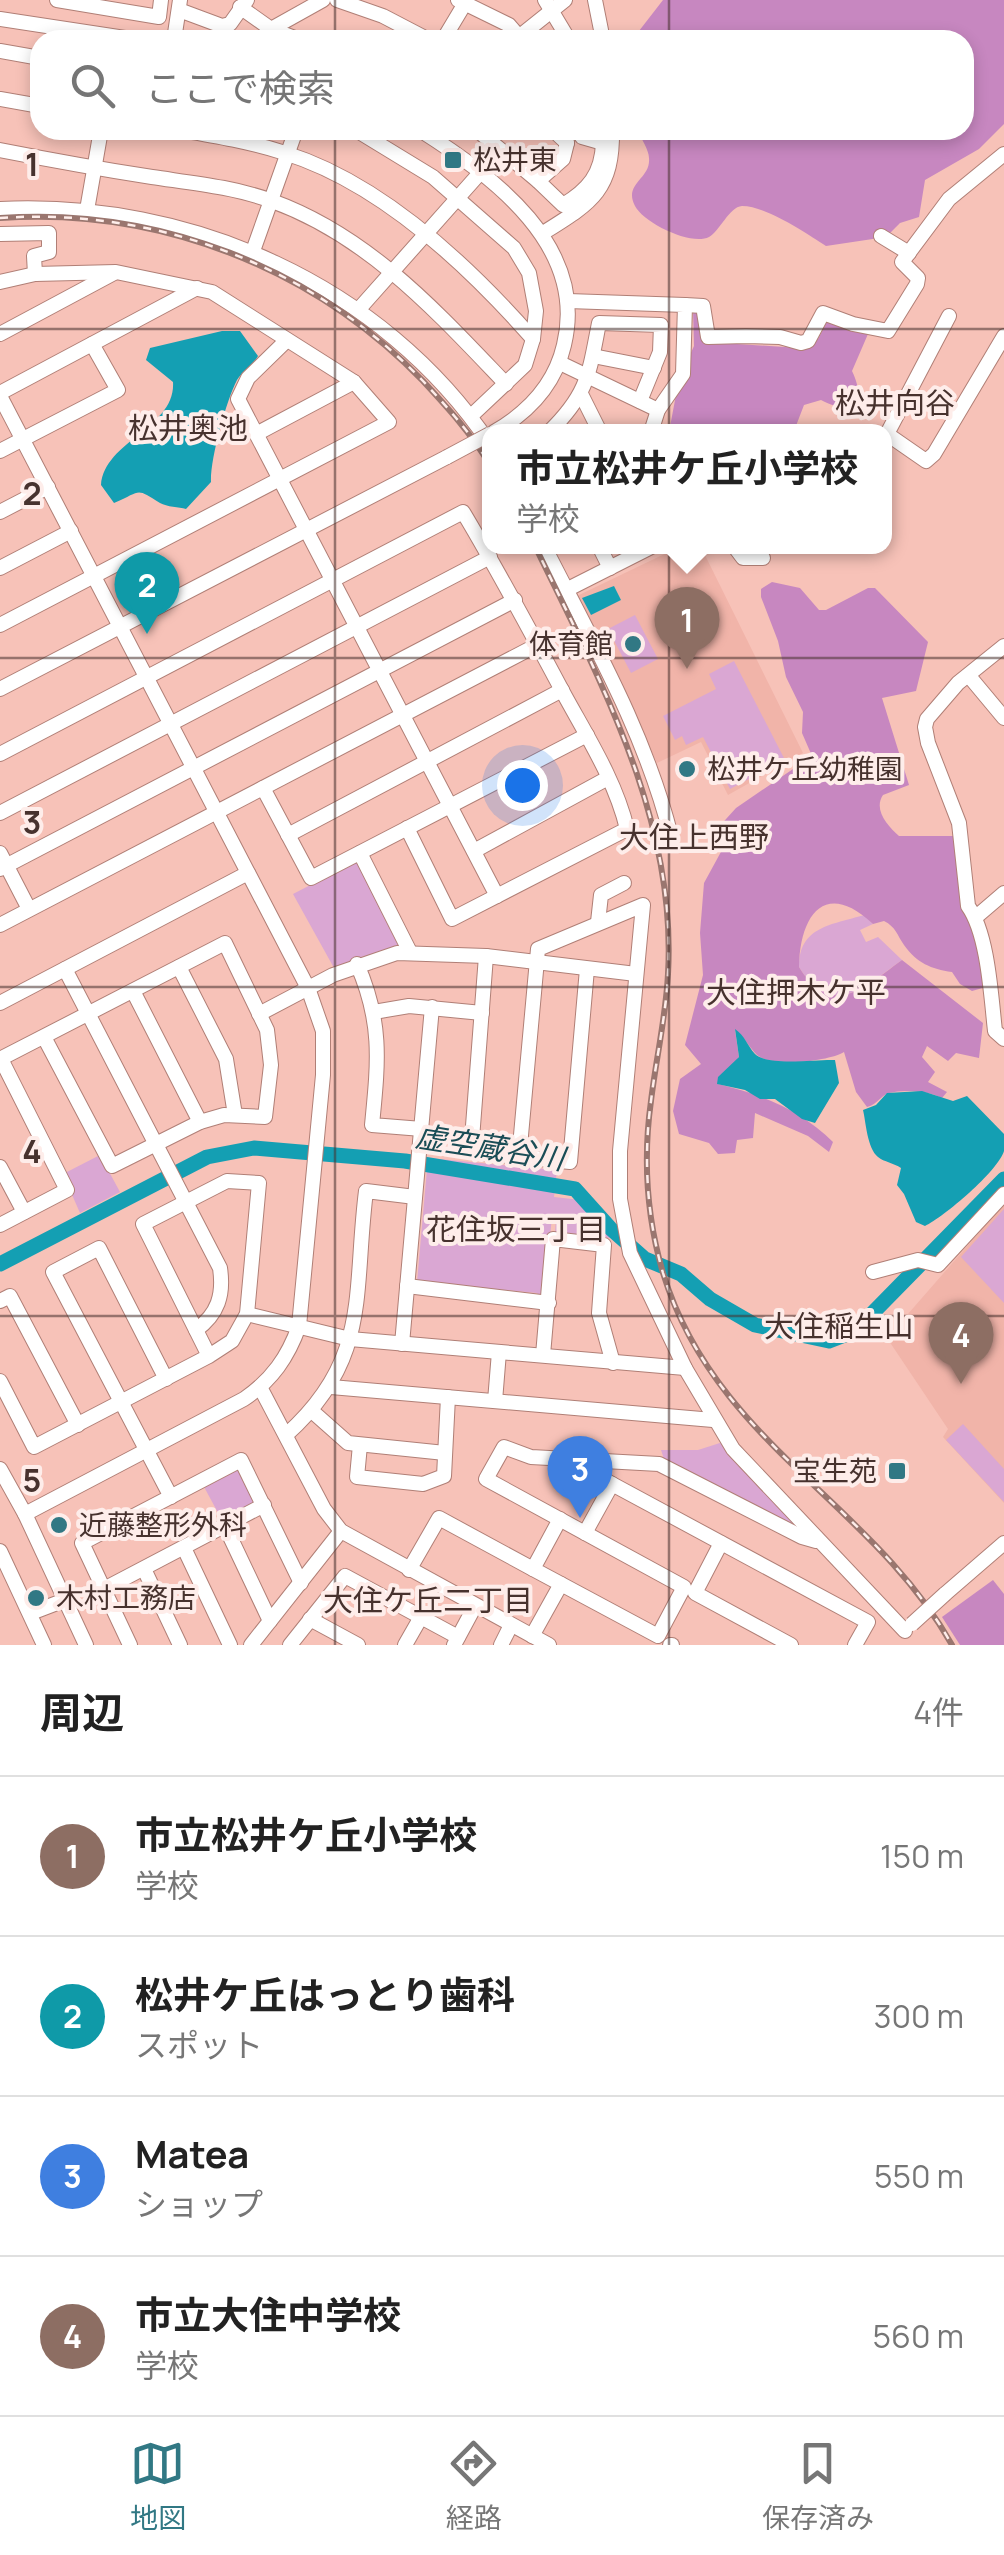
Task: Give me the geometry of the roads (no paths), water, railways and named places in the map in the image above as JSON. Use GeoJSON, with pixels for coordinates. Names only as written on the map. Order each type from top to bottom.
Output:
{"type":"FeatureCollection","features":[{"type":"Feature","properties":{"kind":"street"},"geometry":{"type":"LineString","coordinates":[[52,27],[57,0],[158,16],[161,0]]}},
{"type":"Feature","properties":{"kind":"street"},"geometry":{"type":"LineString","coordinates":[[277,30],[323,0]]}},
{"type":"Feature","properties":{"kind":"street"},"geometry":{"type":"LineString","coordinates":[[337,0],[410,30]]}},
{"type":"Feature","properties":{"kind":"street"},"geometry":{"type":"LineString","coordinates":[[528,30],[548,6],[565,0]]}},
{"type":"Feature","properties":{"kind":"street"},"geometry":{"type":"LineString","coordinates":[[595,0],[601,30]]}},
{"type":"Feature","properties":{"kind":"street"},"geometry":{"type":"LineString","coordinates":[[448,30],[464,1],[514,30]]}},
{"type":"Feature","properties":{"kind":"street"},"geometry":{"type":"LineString","coordinates":[[175,30],[179,5],[222,26],[230,24],[244,3],[265,30]]}},
{"type":"Feature","properties":{"kind":"street"},"geometry":{"type":"LineString","coordinates":[[548,6],[563,30]]}},
{"type":"Feature","properties":{"kind":"street"},"geometry":{"type":"LineString","coordinates":[[0,19],[69,30]]}},
{"type":"Feature","properties":{"kind":"street"},"geometry":{"type":"LineString","coordinates":[[0,51],[30,56]]}},
{"type":"Feature","properties":{"kind":"street"},"geometry":{"type":"LineString","coordinates":[[0,99],[30,104]]}},
{"type":"Feature","properties":{"kind":"street"},"geometry":{"type":"LineString","coordinates":[[88,210],[99,140]]}},
{"type":"Feature","properties":{"kind":"street"},"geometry":{"type":"LineString","coordinates":[[226,140],[288,154],[368,192],[426,234],[533,339]]}},
{"type":"Feature","properties":{"kind":"street"},"geometry":{"type":"LineString","coordinates":[[254,252],[293,140]]}},
{"type":"Feature","properties":{"kind":"street"},"geometry":{"type":"LineString","coordinates":[[372,140],[433,177],[458,198],[514,248],[528,273],[536,311],[525,365],[471,416]]}},
{"type":"Feature","properties":{"kind":"street"},"geometry":{"type":"LineString","coordinates":[[433,140],[479,174],[543,233],[558,258],[568,302],[568,327],[560,363],[536,400],[504,424]]}},
{"type":"Feature","properties":{"kind":"street"},"geometry":{"type":"LineString","coordinates":[[489,140],[564,206],[587,190],[600,168],[602,143],[590,140]]}},
{"type":"Feature","properties":{"kind":"street"},"geometry":{"type":"LineString","coordinates":[[538,181],[563,159],[575,140]]}},
{"type":"Feature","properties":{"kind":"street"},"geometry":{"type":"LineString","coordinates":[[543,233],[593,198],[612,160],[612,140]]}},
{"type":"Feature","properties":{"kind":"street"},"geometry":{"type":"LineString","coordinates":[[0,150],[230,189],[271,200],[337,231],[392,271],[446,320],[506,384]]}},
{"type":"Feature","properties":{"kind":"street"},"geometry":{"type":"LineString","coordinates":[[568,302],[703,306],[708,337],[780,338],[801,343],[808,341],[823,312],[853,324],[888,331],[917,284],[918,278],[902,262],[949,199],[1004,154]]}},
{"type":"Feature","properties":{"kind":"street"},"geometry":{"type":"LineString","coordinates":[[358,309],[479,174]]}},
{"type":"Feature","properties":{"kind":"street"},"geometry":{"type":"LineString","coordinates":[[0,208],[88,210],[145,218],[254,252],[298,272],[358,309],[403,346],[482,432]]}},
{"type":"Feature","properties":{"kind":"street"},"geometry":{"type":"LineString","coordinates":[[0,234],[49,234],[49,252],[34,256],[34,274]]}},
{"type":"Feature","properties":{"kind":"street"},"geometry":{"type":"LineString","coordinates":[[881,236],[909,253]]}},
{"type":"Feature","properties":{"kind":"street"},"geometry":{"type":"LineString","coordinates":[[0,334],[116,272]]}},
{"type":"Feature","properties":{"kind":"street"},"geometry":{"type":"LineString","coordinates":[[0,282],[34,274],[116,272],[212,292],[354,382],[389,422],[0,625]]}},
{"type":"Feature","properties":{"kind":"street"},"geometry":{"type":"LineString","coordinates":[[25,1514],[244,1399],[286,1357],[299,1326],[318,1140],[323,1031],[308,988],[0,395],[198,288]]}},
{"type":"Feature","properties":{"kind":"street"},"geometry":{"type":"LineString","coordinates":[[654,424],[658,410],[683,374],[685,305]]}},
{"type":"Feature","properties":{"kind":"street"},"geometry":{"type":"LineString","coordinates":[[892,424],[948,316]]}},
{"type":"Feature","properties":{"kind":"street"},"geometry":{"type":"LineString","coordinates":[[556,424],[582,394],[599,323],[661,325],[660,352],[640,401]]}},
{"type":"Feature","properties":{"kind":"street"},"geometry":{"type":"LineString","coordinates":[[892,437],[926,461],[934,454],[1004,336]]}},
{"type":"Feature","properties":{"kind":"street"},"geometry":{"type":"LineString","coordinates":[[287,340],[248,378],[238,399],[497,896]]}},
{"type":"Feature","properties":{"kind":"street"},"geometry":{"type":"LineString","coordinates":[[0,452],[118,390],[92,344]]}},
{"type":"Feature","properties":{"kind":"street"},"geometry":{"type":"LineString","coordinates":[[593,356],[654,368]]}},
{"type":"Feature","properties":{"kind":"street"},"geometry":{"type":"LineString","coordinates":[[560,363],[658,410]]}},
{"type":"Feature","properties":{"kind":"street"},"geometry":{"type":"LineString","coordinates":[[256,434],[354,382]]}},
{"type":"Feature","properties":{"kind":"street"},"geometry":{"type":"LineString","coordinates":[[582,394],[596,424]]}},
{"type":"Feature","properties":{"kind":"street"},"geometry":{"type":"LineString","coordinates":[[0,689],[482,438]]}},
{"type":"Feature","properties":{"kind":"street"},"geometry":{"type":"LineString","coordinates":[[0,512],[48,487]]}},
{"type":"Feature","properties":{"kind":"street"},"geometry":{"type":"LineString","coordinates":[[0,754],[463,512],[482,544]]}},
{"type":"Feature","properties":{"kind":"street"},"geometry":{"type":"LineString","coordinates":[[0,568],[71,532]]}},
{"type":"Feature","properties":{"kind":"street"},"geometry":{"type":"LineString","coordinates":[[407,828],[452,919],[627,829],[621,804],[587,736],[488,554]]}},
{"type":"Feature","properties":{"kind":"street"},"geometry":{"type":"LineString","coordinates":[[548,554],[632,720],[657,781],[671,836]]}},
{"type":"Feature","properties":{"kind":"street"},"geometry":{"type":"LineString","coordinates":[[604,554],[610,568]]}},
{"type":"Feature","properties":{"kind":"street"},"geometry":{"type":"LineString","coordinates":[[566,590],[637,554]]}},
{"type":"Feature","properties":{"kind":"street"},"geometry":{"type":"LineString","coordinates":[[741,554],[744,558],[763,558]]}},
{"type":"Feature","properties":{"kind":"street"},"geometry":{"type":"LineString","coordinates":[[0,813],[490,557]]}},
{"type":"Feature","properties":{"kind":"street"},"geometry":{"type":"LineString","coordinates":[[30,909],[2,862],[193,768],[515,600]]}},
{"type":"Feature","properties":{"kind":"street"},"geometry":{"type":"LineString","coordinates":[[0,925],[539,644]]}},
{"type":"Feature","properties":{"kind":"street"},"geometry":{"type":"LineString","coordinates":[[1004,646],[938,707],[925,726],[959,823],[968,906],[976,916],[991,987],[995,1031],[1004,1039]]}},
{"type":"Feature","properties":{"kind":"street"},"geometry":{"type":"LineString","coordinates":[[969,676],[1004,718]]}},
{"type":"Feature","properties":{"kind":"street"},"geometry":{"type":"LineString","coordinates":[[288,835],[562,690]]}},
{"type":"Feature","properties":{"kind":"street"},"geometry":{"type":"LineString","coordinates":[[263,788],[311,878],[587,736]]}},
{"type":"Feature","properties":{"kind":"street"},"geometry":{"type":"LineString","coordinates":[[474,851],[608,778]]}},
{"type":"Feature","properties":{"kind":"street"},"geometry":{"type":"LineString","coordinates":[[360,853],[410,952]]}},
{"type":"Feature","properties":{"kind":"street"},"geometry":{"type":"LineString","coordinates":[[0,1004],[248,873]]}},
{"type":"Feature","properties":{"kind":"street"},"geometry":{"type":"LineString","coordinates":[[598,922],[601,895],[624,883]]}},
{"type":"Feature","properties":{"kind":"street"},"geometry":{"type":"LineString","coordinates":[[976,916],[1004,893]]}},
{"type":"Feature","properties":{"kind":"street"},"geometry":{"type":"LineString","coordinates":[[518,1157],[538,949],[643,905],[620,1151],[620,1198],[630,1253],[685,1368],[732,1449],[816,1541],[909,1627]]}},
{"type":"Feature","properties":{"kind":"street"},"geometry":{"type":"LineString","coordinates":[[0,1225],[67,1190],[1,1059],[225,944],[270,1044],[265,1118],[235,1115],[200,1122],[157,1149],[112,1166],[44,1037]]}},
{"type":"Feature","properties":{"kind":"street"},"geometry":{"type":"LineString","coordinates":[[259,1014],[357,964],[410,952],[486,956],[636,974]]}},
{"type":"Feature","properties":{"kind":"street"},"geometry":{"type":"LineString","coordinates":[[486,956],[471,1152],[570,1162],[587,969]]}},
{"type":"Feature","properties":{"kind":"street"},"geometry":{"type":"LineString","coordinates":[[357,964],[374,1012],[377,1074],[372,1125],[422,1129]]}},
{"type":"Feature","properties":{"kind":"street"},"geometry":{"type":"LineString","coordinates":[[179,967],[226,1059],[235,1115]]}},
{"type":"Feature","properties":{"kind":"street"},"geometry":{"type":"LineString","coordinates":[[65,969],[220,1268],[222,1281],[212,1318],[196,1330]]}},
{"type":"Feature","properties":{"kind":"street"},"geometry":{"type":"LineString","coordinates":[[0,991],[17,994]]}},
{"type":"Feature","properties":{"kind":"street"},"geometry":{"type":"LineString","coordinates":[[132,991],[200,1122]]}},
{"type":"Feature","properties":{"kind":"street"},"geometry":{"type":"LineString","coordinates":[[374,1012],[409,1006],[482,1013]]}},
{"type":"Feature","properties":{"kind":"street"},"geometry":{"type":"LineString","coordinates":[[402,1344],[432,1007]]}},
{"type":"Feature","properties":{"kind":"street"},"geometry":{"type":"LineString","coordinates":[[0,1167],[24,1212]]}},
{"type":"Feature","properties":{"kind":"street"},"geometry":{"type":"LineString","coordinates":[[0,1382],[34,1448],[209,1356],[232,1341],[246,1314],[259,1183],[226,1181],[143,1224],[209,1356]]}},
{"type":"Feature","properties":{"kind":"street"},"geometry":{"type":"LineString","coordinates":[[286,1436],[331,1388],[350,1339],[366,1191],[415,1197]]}},
{"type":"Feature","properties":{"kind":"street"},"geometry":{"type":"LineString","coordinates":[[873,1272],[918,1260],[938,1265],[1004,1194]]}},
{"type":"Feature","properties":{"kind":"street"},"geometry":{"type":"LineString","coordinates":[[543,1354],[553,1239],[604,1245],[600,1313],[613,1363]]}},
{"type":"Feature","properties":{"kind":"street"},"geometry":{"type":"LineString","coordinates":[[166,1378],[99,1248],[52,1272],[171,1497]]}},
{"type":"Feature","properties":{"kind":"street"},"geometry":{"type":"LineString","coordinates":[[407,1286],[549,1302]]}},
{"type":"Feature","properties":{"kind":"street"},"geometry":{"type":"LineString","coordinates":[[0,1301],[10,1296],[78,1425]]}},
{"type":"Feature","properties":{"kind":"street"},"geometry":{"type":"LineString","coordinates":[[246,1314],[350,1339],[685,1368]]}},
{"type":"Feature","properties":{"kind":"street"},"geometry":{"type":"LineString","coordinates":[[495,1402],[499,1352]]}},
{"type":"Feature","properties":{"kind":"street"},"geometry":{"type":"LineString","coordinates":[[260,1387],[324,1509],[341,1531],[549,1645]]}},
{"type":"Feature","properties":{"kind":"street"},"geometry":{"type":"LineString","coordinates":[[331,1388],[713,1420]]}},
{"type":"Feature","properties":{"kind":"street"},"geometry":{"type":"LineString","coordinates":[[360,1445],[357,1478],[423,1484],[444,1476],[448,1397]]}},
{"type":"Feature","properties":{"kind":"street"},"geometry":{"type":"LineString","coordinates":[[312,1412],[348,1443],[445,1453]]}},
{"type":"Feature","properties":{"kind":"street"},"geometry":{"type":"LineString","coordinates":[[409,1570],[439,1518],[658,1636],[684,1587],[486,1479],[504,1447],[532,1458],[659,1464],[802,1538],[816,1541]]}},
{"type":"Feature","properties":{"kind":"street"},"geometry":{"type":"LineString","coordinates":[[130,1645],[82,1543],[242,1460],[301,1583]]}},
{"type":"Feature","properties":{"kind":"street"},"geometry":{"type":"LineString","coordinates":[[588,1462],[597,1475],[612,1484],[868,1622],[854,1645]]}},
{"type":"Feature","properties":{"kind":"street"},"geometry":{"type":"LineString","coordinates":[[0,1469],[86,1645]]}},
{"type":"Feature","properties":{"kind":"street"},"geometry":{"type":"LineString","coordinates":[[585,1533],[612,1484]]}},
{"type":"Feature","properties":{"kind":"street"},"geometry":{"type":"LineString","coordinates":[[104,1589],[264,1505]]}},
{"type":"Feature","properties":{"kind":"street"},"geometry":{"type":"LineString","coordinates":[[534,1569],[560,1520]]}},
{"type":"Feature","properties":{"kind":"street"},"geometry":{"type":"LineString","coordinates":[[225,1526],[270,1622]]}},
{"type":"Feature","properties":{"kind":"street"},"geometry":{"type":"LineString","coordinates":[[252,1645],[341,1531]]}},
{"type":"Feature","properties":{"kind":"street"},"geometry":{"type":"LineString","coordinates":[[722,1543],[695,1593],[791,1645]]}},
{"type":"Feature","properties":{"kind":"street"},"geometry":{"type":"LineString","coordinates":[[895,1645],[909,1627],[1004,1544]]}},
{"type":"Feature","properties":{"kind":"street"},"geometry":{"type":"LineString","coordinates":[[184,1548],[230,1645]]}},
{"type":"Feature","properties":{"kind":"street"},"geometry":{"type":"LineString","coordinates":[[0,1551],[44,1645]]}},
{"type":"Feature","properties":{"kind":"street"},"geometry":{"type":"LineString","coordinates":[[144,1568],[180,1645]]}},
{"type":"Feature","properties":{"kind":"street"},"geometry":{"type":"LineString","coordinates":[[290,1645],[345,1576],[421,1617],[456,1641],[475,1606]]}},
{"type":"Feature","properties":{"kind":"street"},"geometry":{"type":"LineString","coordinates":[[532,1636],[560,1584]]}},
{"type":"Feature","properties":{"kind":"street"},"geometry":{"type":"LineString","coordinates":[[31,1614],[65,1600]]}},
{"type":"Feature","properties":{"kind":"street"},"geometry":{"type":"LineString","coordinates":[[405,1645],[421,1617]]}},
{"type":"Feature","properties":{"kind":"street"},"geometry":{"type":"LineString","coordinates":[[310,1619],[358,1645]]}},
{"type":"Feature","properties":{"kind":"street"},"geometry":{"type":"LineString","coordinates":[[501,1645],[511,1625]]}},
{"type":"Feature","properties":{"kind":"water"},"geometry":{"type":"Polygon","coordinates":[[[222,331],[240,331],[258,356],[233,390],[216,446],[211,482],[186,509],[163,504],[142,493],[114,503],[101,485],[105,470],[114,456],[164,411],[171,398],[173,382],[146,360],[150,348],[222,331]]]}},
{"type":"Feature","properties":{"kind":"water"},"geometry":{"type":"Polygon","coordinates":[[[614,586],[621,600],[591,615],[582,598],[614,586]]]}},
{"type":"Feature","properties":{"kind":"water"},"geometry":{"type":"Polygon","coordinates":[[[735,1029],[762,1058],[835,1060],[839,1083],[815,1123],[802,1119],[775,1099],[760,1099],[745,1090],[717,1084],[718,1077],[739,1057],[735,1029]]]}},
{"type":"Feature","properties":{"kind":"water"},"geometry":{"type":"Polygon","coordinates":[[[922,1091],[953,1101],[967,1096],[1004,1134],[1004,1151],[992,1170],[957,1204],[925,1226],[916,1222],[897,1185],[901,1168],[880,1159],[871,1148],[863,1110],[876,1105],[887,1093],[922,1091]]]}},
{"type":"Feature","properties":{"kind":"waterway","name":"虚空蔵谷川"},"geometry":{"type":"LineString","coordinates":[[0,1264],[207,1157],[254,1148],[405,1161],[575,1189],[645,1259],[681,1274],[710,1299],[755,1325],[829,1341],[855,1331],[1004,1179]]}},
{"type":"Feature","properties":{"kind":"railway"},"geometry":{"type":"LineString","coordinates":[[0,218],[59,217],[117,223],[174,235],[230,253],[282,276],[333,306],[380,341],[423,381],[482,453]]}},
{"type":"Feature","properties":{"kind":"railway"},"geometry":{"type":"LineString","coordinates":[[539,554],[629,752],[660,861],[668,917],[668,974],[647,1166],[653,1231],[663,1273],[687,1332],[719,1383],[756,1428],[880,1550],[919,1595],[952,1645]]}},
{"type":"Feature","properties":{"kind":"place","name":"松井東"},"geometry":{"type":"Point","coordinates":[453,160]}},
{"type":"Feature","properties":{"kind":"place","name":"松井ケ丘はっとり歯科"},"geometry":{"type":"Point","coordinates":[147,634]}},
{"type":"Feature","properties":{"kind":"place","name":"体育館"},"geometry":{"type":"Point","coordinates":[633,644]}},
{"type":"Feature","properties":{"kind":"place","name":"市立松井ケ丘小学校"},"geometry":{"type":"Point","coordinates":[687,669]}},
{"type":"Feature","properties":{"kind":"place","name":"松井ケ丘幼稚園"},"geometry":{"type":"Point","coordinates":[687,769]}},
{"type":"Feature","properties":{"kind":"place","name":"市立大住中学校"},"geometry":{"type":"Point","coordinates":[961,1384]}},
{"type":"Feature","properties":{"kind":"place","name":"宝生苑"},"geometry":{"type":"Point","coordinates":[897,1471]}},
{"type":"Feature","properties":{"kind":"place","name":"Matea"},"geometry":{"type":"Point","coordinates":[580,1518]}},
{"type":"Feature","properties":{"kind":"place","name":"近藤整形外科"},"geometry":{"type":"Point","coordinates":[59,1525]}},
{"type":"Feature","properties":{"kind":"place","name":"木村工務店"},"geometry":{"type":"Point","coordinates":[36,1598]}},
{"type":"Feature","properties":{"kind":"district","name":"松井向谷"},"geometry":{"type":"Point","coordinates":[895,404]}},
{"type":"Feature","properties":{"kind":"district","name":"松井奥池"},"geometry":{"type":"Point","coordinates":[188,429]}},
{"type":"Feature","properties":{"kind":"district","name":"大住上西野"},"geometry":{"type":"Point","coordinates":[694,838]}},
{"type":"Feature","properties":{"kind":"district","name":"大住押木ケ平"},"geometry":{"type":"Point","coordinates":[796,993]}},
{"type":"Feature","properties":{"kind":"district","name":"花住坂三丁目"},"geometry":{"type":"Point","coordinates":[516,1230]}},
{"type":"Feature","properties":{"kind":"district","name":"大住稲生山"},"geometry":{"type":"Point","coordinates":[839,1327]}},
{"type":"Feature","properties":{"kind":"district","name":"大住ケ丘二丁目"},"geometry":{"type":"Point","coordinates":[428,1601]}}]}
